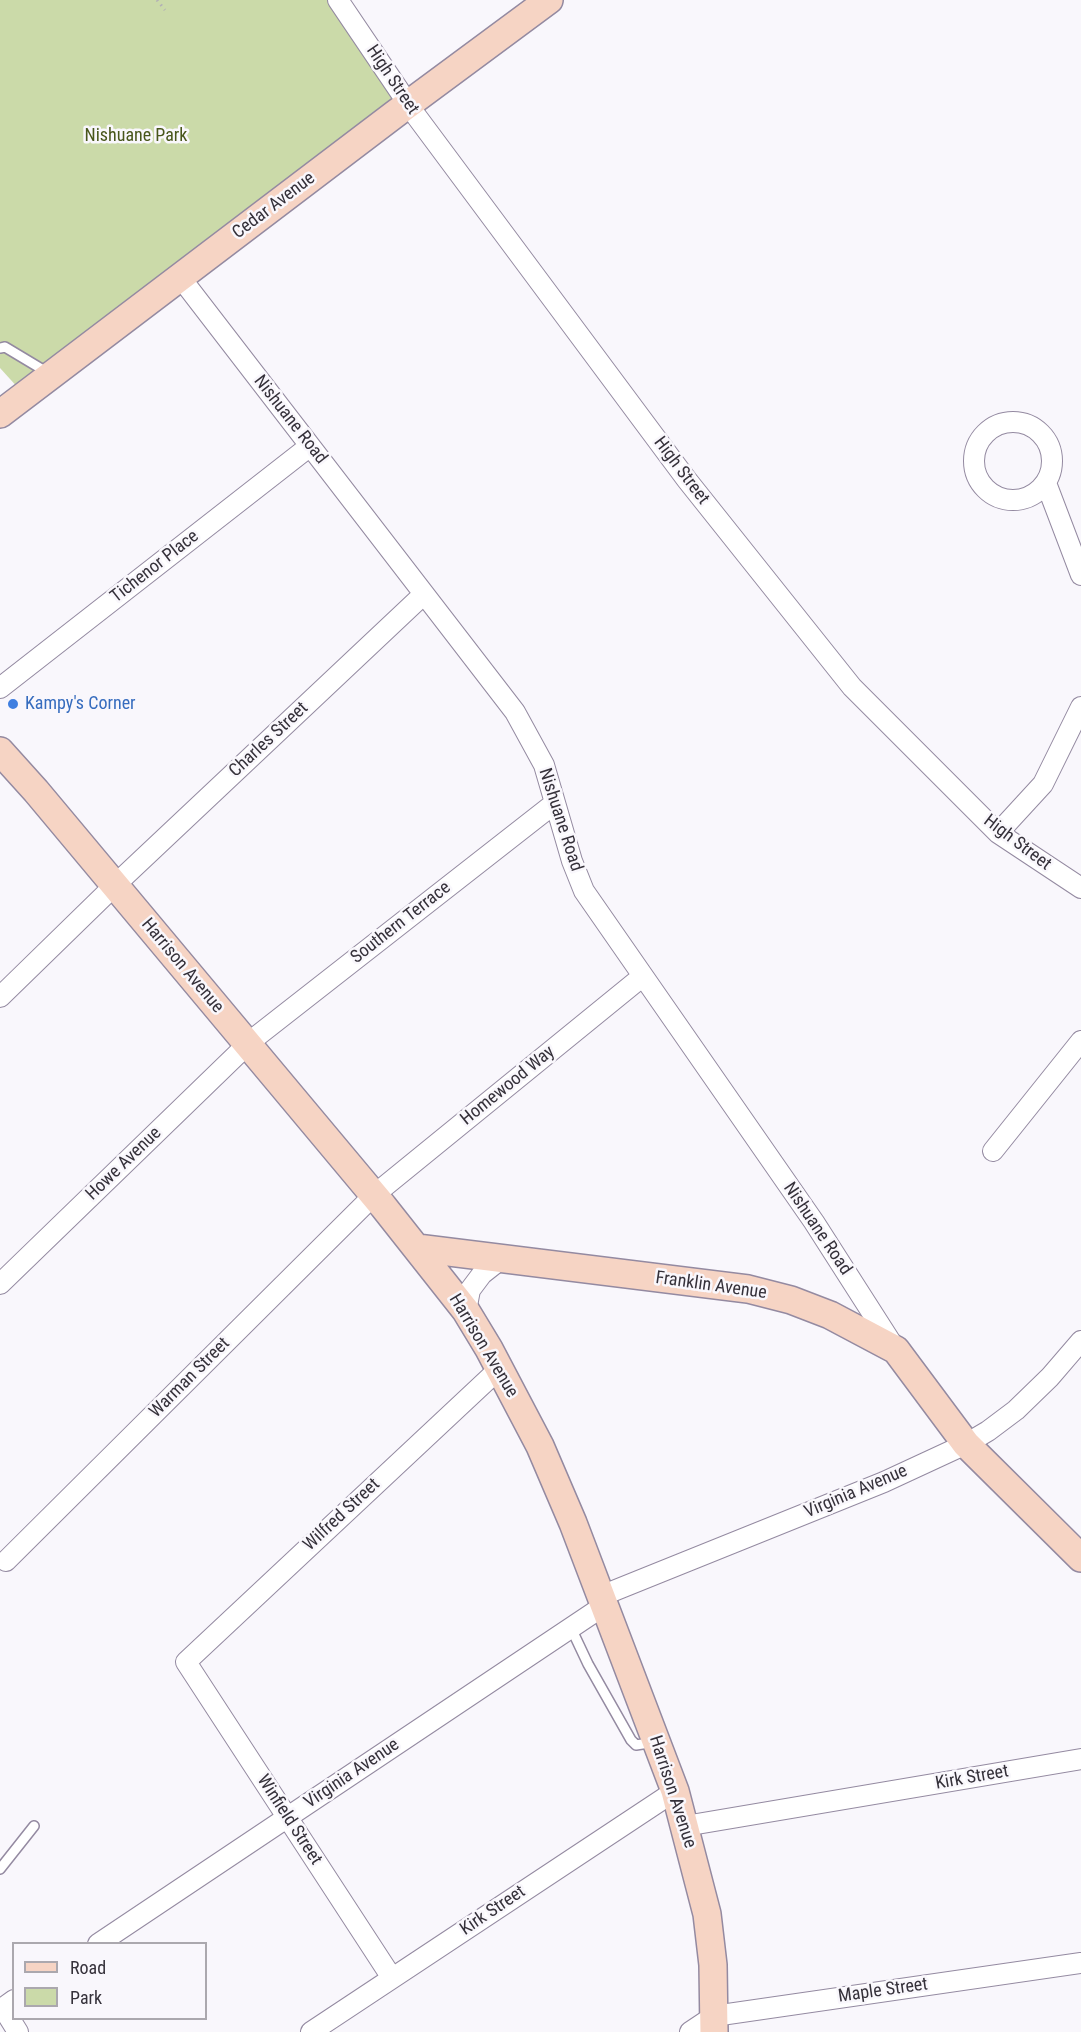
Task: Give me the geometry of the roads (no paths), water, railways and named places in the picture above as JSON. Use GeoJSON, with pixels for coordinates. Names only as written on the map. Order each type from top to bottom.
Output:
{"type":"FeatureCollection","features":[{"type":"Feature","properties":{"kind":"street","name":"High Street"},"geometry":{"type":"LineString","coordinates":[[338,0],[408,104],[687,480],[852,687],[998,833],[1081,888]]}},
{"type":"Feature","properties":{"kind":"street","name":"Cedar Avenue"},"geometry":{"type":"LineString","coordinates":[[0,414],[408,104],[549,0]]}},
{"type":"Feature","properties":{"kind":"street","name":"Nishuane Road"},"geometry":{"type":"LineString","coordinates":[[180,277],[515,712],[544,765],[572,861],[584,891],[814,1222],[896,1350]]}},
{"type":"Feature","properties":{"kind":"street"},"geometry":{"type":"LineString","coordinates":[[1046,483],[1032,496],[1021,500],[996,497],[986,490],[974,469],[976,448],[982,437],[998,425],[1010,422],[1034,427],[1048,442],[1053,466],[1046,483],[1081,575]]}},
{"type":"Feature","properties":{"kind":"street","name":"Tichenor Place"},"geometry":{"type":"LineString","coordinates":[[0,688],[310,446]]}},
{"type":"Feature","properties":{"kind":"street","name":"Charles Street"},"geometry":{"type":"LineString","coordinates":[[0,997],[115,885],[424,594]]}},
{"type":"Feature","properties":{"kind":"street"},"geometry":{"type":"LineString","coordinates":[[998,833],[1043,784],[1081,707]]}},
{"type":"Feature","properties":{"kind":"street","name":"Harrison Avenue"},"geometry":{"type":"LineString","coordinates":[[0,751],[115,885],[417,1248],[466,1311],[499,1369],[540,1446],[573,1523],[675,1791],[707,1914],[713,1965],[714,2024]]}},
{"type":"Feature","properties":{"kind":"street","name":"Southern Terrace"},"geometry":{"type":"LineString","coordinates":[[248,1044],[555,803]]}},
{"type":"Feature","properties":{"kind":"street","name":"Homewood Way"},"geometry":{"type":"LineString","coordinates":[[374,1195],[643,976]]}},
{"type":"Feature","properties":{"kind":"street"},"geometry":{"type":"LineString","coordinates":[[993,1151],[1081,1041]]}},
{"type":"Feature","properties":{"kind":"street","name":"Howe Avenue"},"geometry":{"type":"LineString","coordinates":[[0,1284],[248,1044]]}},
{"type":"Feature","properties":{"kind":"street","name":"Warman Street"},"geometry":{"type":"LineString","coordinates":[[6,1561],[374,1195]]}},
{"type":"Feature","properties":{"kind":"street","name":"Franklin Avenue"},"geometry":{"type":"LineString","coordinates":[[417,1248],[748,1289],[791,1300],[830,1315],[896,1350],[966,1444],[1081,1558]]}},
{"type":"Feature","properties":{"kind":"street"},"geometry":{"type":"LineString","coordinates":[[466,1311],[470,1290],[482,1274],[501,1259]]}},
{"type":"Feature","properties":{"kind":"street","name":"Virginia Avenue"},"geometry":{"type":"LineString","coordinates":[[101,1942],[571,1628],[603,1600],[884,1482],[966,1444],[1016,1410],[1050,1377],[1081,1341]]}},
{"type":"Feature","properties":{"kind":"street","name":"Wilfred Street"},"geometry":{"type":"LineString","coordinates":[[186,1662],[499,1369]]}},
{"type":"Feature","properties":{"kind":"street","name":"Winfield Street"},"geometry":{"type":"LineString","coordinates":[[186,1662],[392,1978]]}},
{"type":"Feature","properties":{"kind":"street","name":"Kirk Street"},"geometry":{"type":"LineString","coordinates":[[685,1826],[1081,1759]]}},
{"type":"Feature","properties":{"kind":"street","name":"Kirk Street"},"geometry":{"type":"LineString","coordinates":[[311,2032],[675,1791]]}},
{"type":"Feature","properties":{"kind":"street","name":"Maple Street"},"geometry":{"type":"LineString","coordinates":[[690,2032],[714,2024],[1081,1963]]}},
{"type":"Feature","properties":{"kind":"lane"},"geometry":{"type":"LineString","coordinates":[[0,348],[5,347],[52,375]]}},
{"type":"Feature","properties":{"kind":"lane"},"geometry":{"type":"LineString","coordinates":[[571,1628],[588,1664],[631,1740],[636,1745],[657,1742]]}},
{"type":"Feature","properties":{"kind":"lane"},"geometry":{"type":"LineString","coordinates":[[0,1869],[34,1826]]}},
{"type":"Feature","properties":{"kind":"place","name":"Kampy's Corner"},"geometry":{"type":"Point","coordinates":[13,704]}},
{"type":"Feature","properties":{"kind":"park label","name":"Nishuane Park"},"geometry":{"type":"Point","coordinates":[136,136]}}]}
